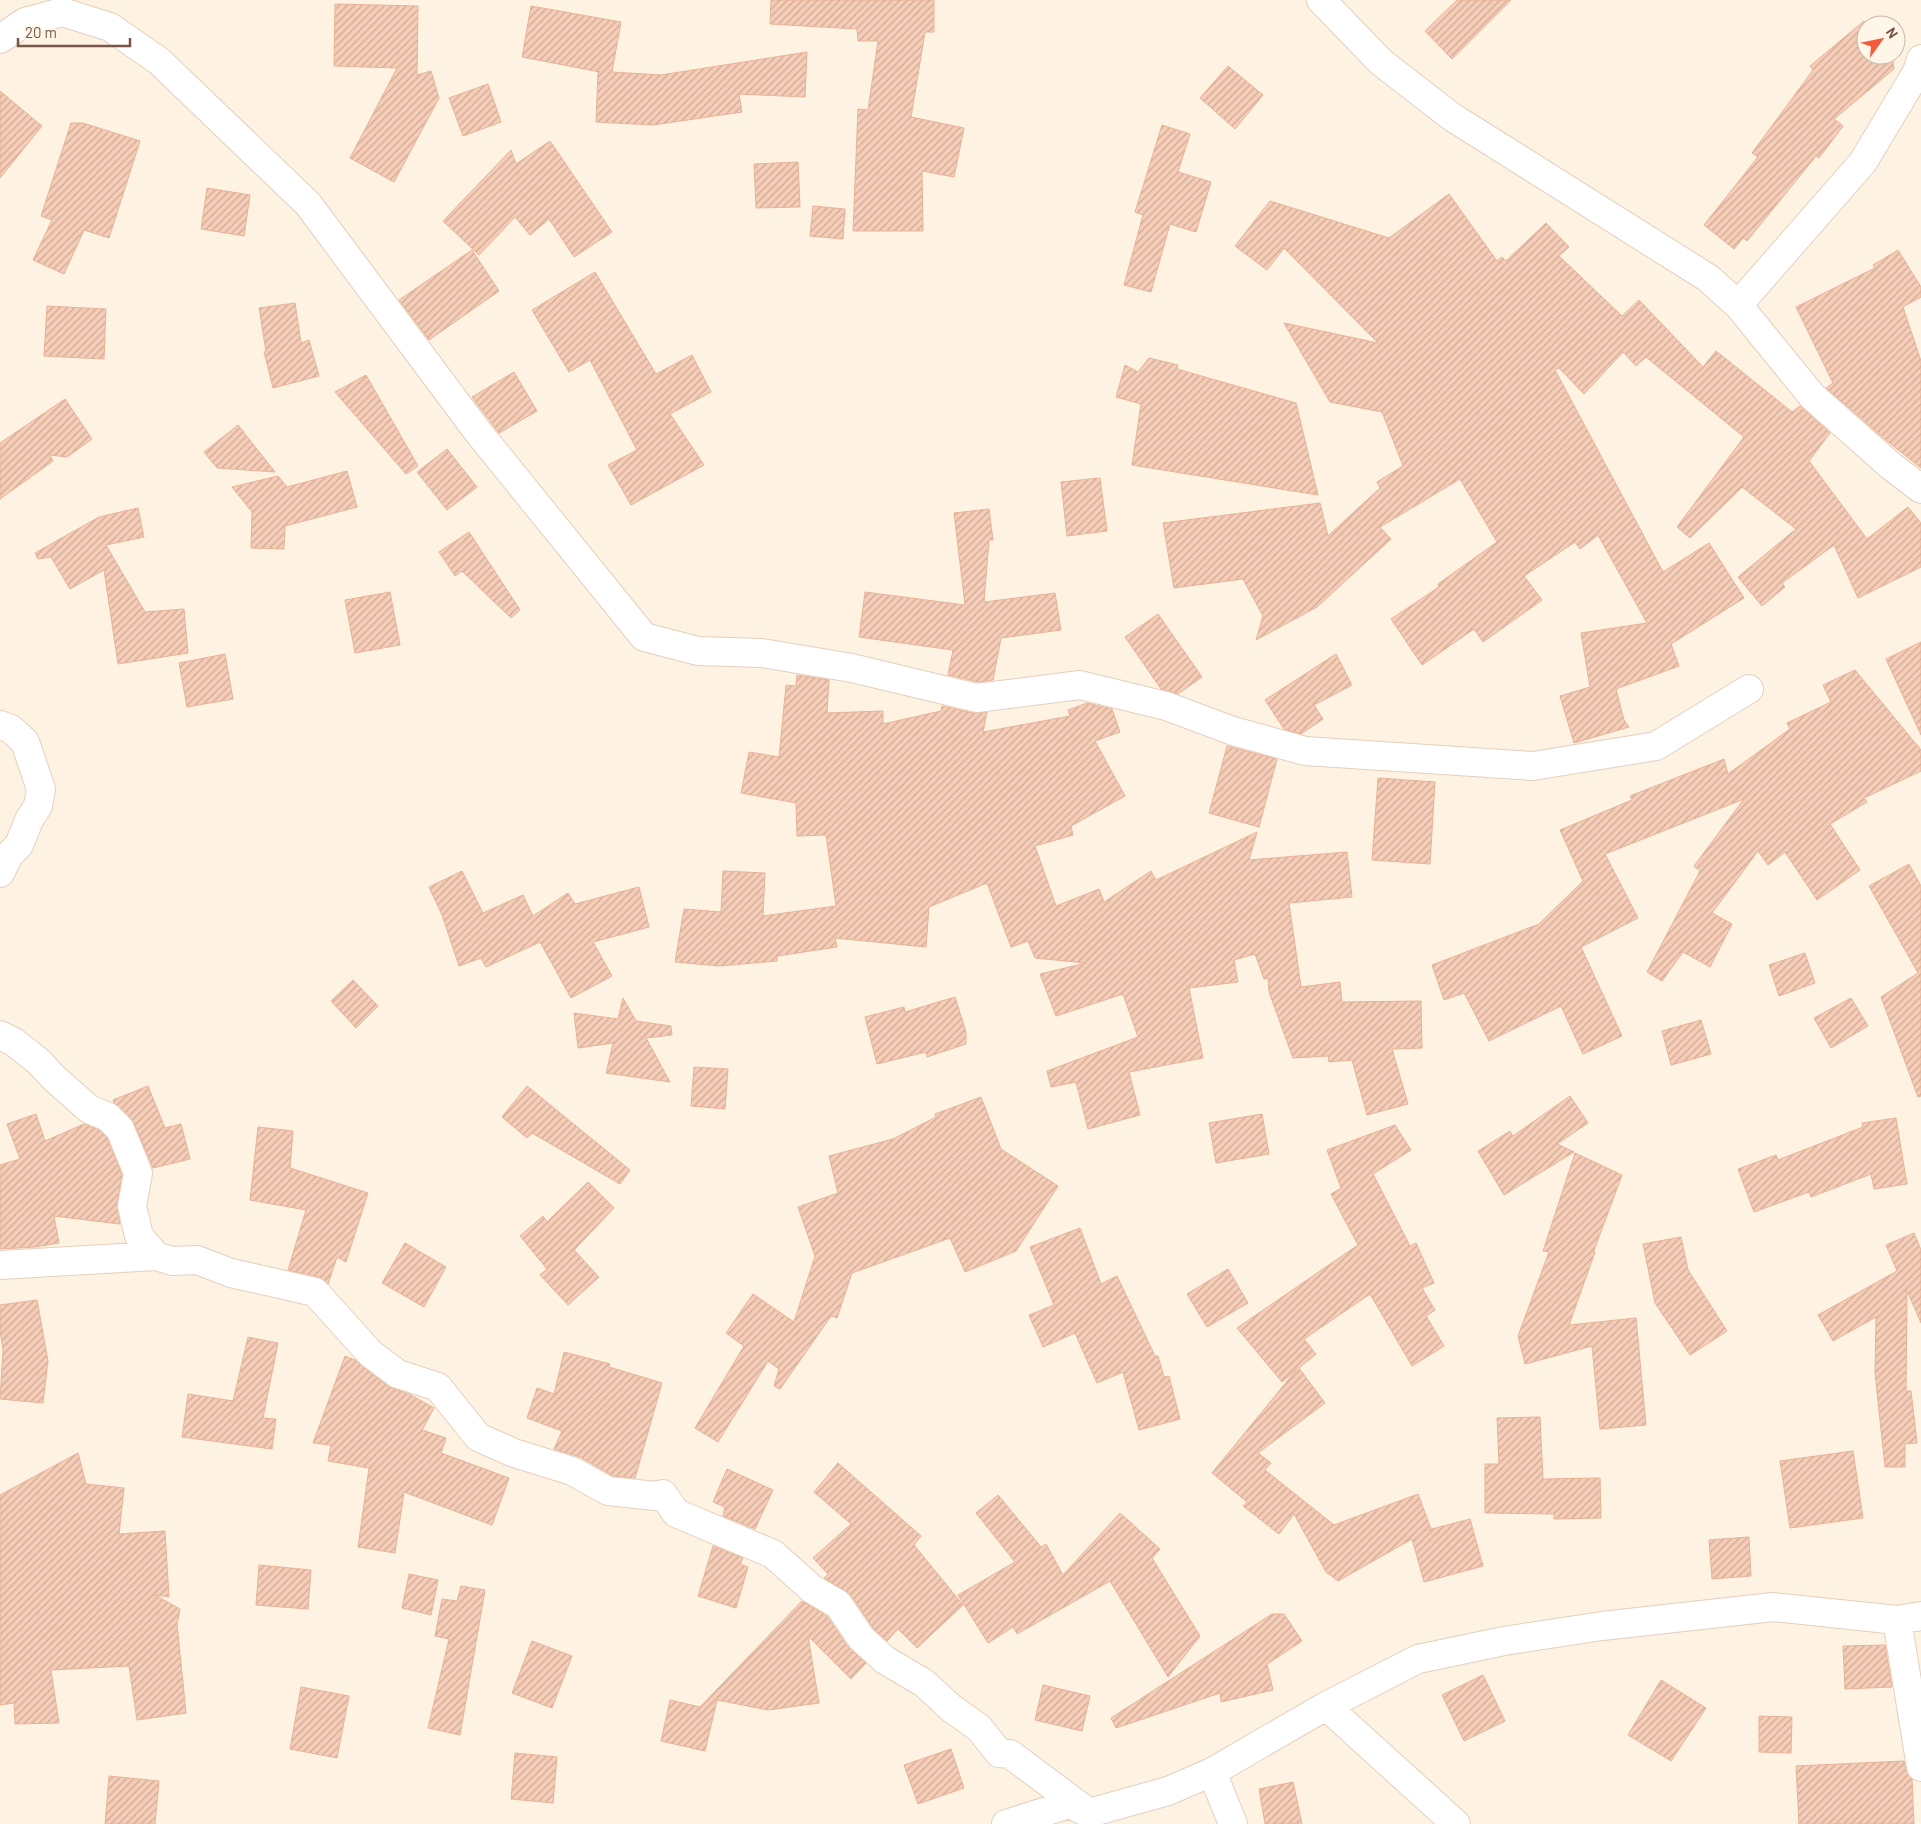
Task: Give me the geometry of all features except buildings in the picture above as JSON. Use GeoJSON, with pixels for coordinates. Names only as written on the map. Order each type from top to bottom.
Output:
{"type":"FeatureCollection","features":[{"type":"Feature","properties":{"kind":"street"},"geometry":{"type":"LineString","coordinates":[[1321,0],[1381,62],[1452,116],[1708,278],[1738,305],[1812,396],[1891,466],[1921,489]]}},
{"type":"Feature","properties":{"kind":"street"},"geometry":{"type":"LineString","coordinates":[[1,37],[25,22],[66,6],[110,27],[160,61],[308,204],[478,432],[644,637],[698,651],[762,653],[852,668],[977,698],[1080,685],[1166,706],[1233,731],[1306,751],[1534,766],[1656,746],[1748,689]]}},
{"type":"Feature","properties":{"kind":"street"},"geometry":{"type":"LineString","coordinates":[[1738,305],[1863,162],[1917,72],[1921,59]]}},
{"type":"Feature","properties":{"kind":"street"},"geometry":{"type":"LineString","coordinates":[[0,725],[10,729],[25,742],[41,790],[38,806],[29,820],[19,844],[9,854],[0,873]]}},
{"type":"Feature","properties":{"kind":"street"},"geometry":{"type":"LineString","coordinates":[[0,1035],[14,1042],[38,1061],[54,1078],[90,1109],[108,1117],[120,1129],[138,1173],[132,1206],[139,1236],[156,1256]]}},
{"type":"Feature","properties":{"kind":"street"},"geometry":{"type":"LineString","coordinates":[[0,1265],[156,1256],[172,1261],[197,1260],[239,1276],[315,1292],[371,1354],[398,1374],[438,1387],[478,1437],[514,1453],[572,1471],[608,1491],[656,1496],[663,1494],[676,1513],[773,1554],[812,1589],[838,1604],[861,1638],[885,1660],[924,1683],[951,1708],[979,1728],[999,1753],[1010,1754],[1089,1813]]}},
{"type":"Feature","properties":{"kind":"street"},"geometry":{"type":"LineString","coordinates":[[1006,1824],[1069,1804],[1089,1813],[1168,1791],[1212,1772],[1326,1706],[1418,1659],[1504,1641],[1602,1626],[1773,1607],[1909,1618],[1921,1767]]}},
{"type":"Feature","properties":{"kind":"street"},"geometry":{"type":"LineString","coordinates":[[1326,1706],[1456,1824]]}},
{"type":"Feature","properties":{"kind":"street"},"geometry":{"type":"LineString","coordinates":[[1212,1772],[1232,1824]]}}]}
